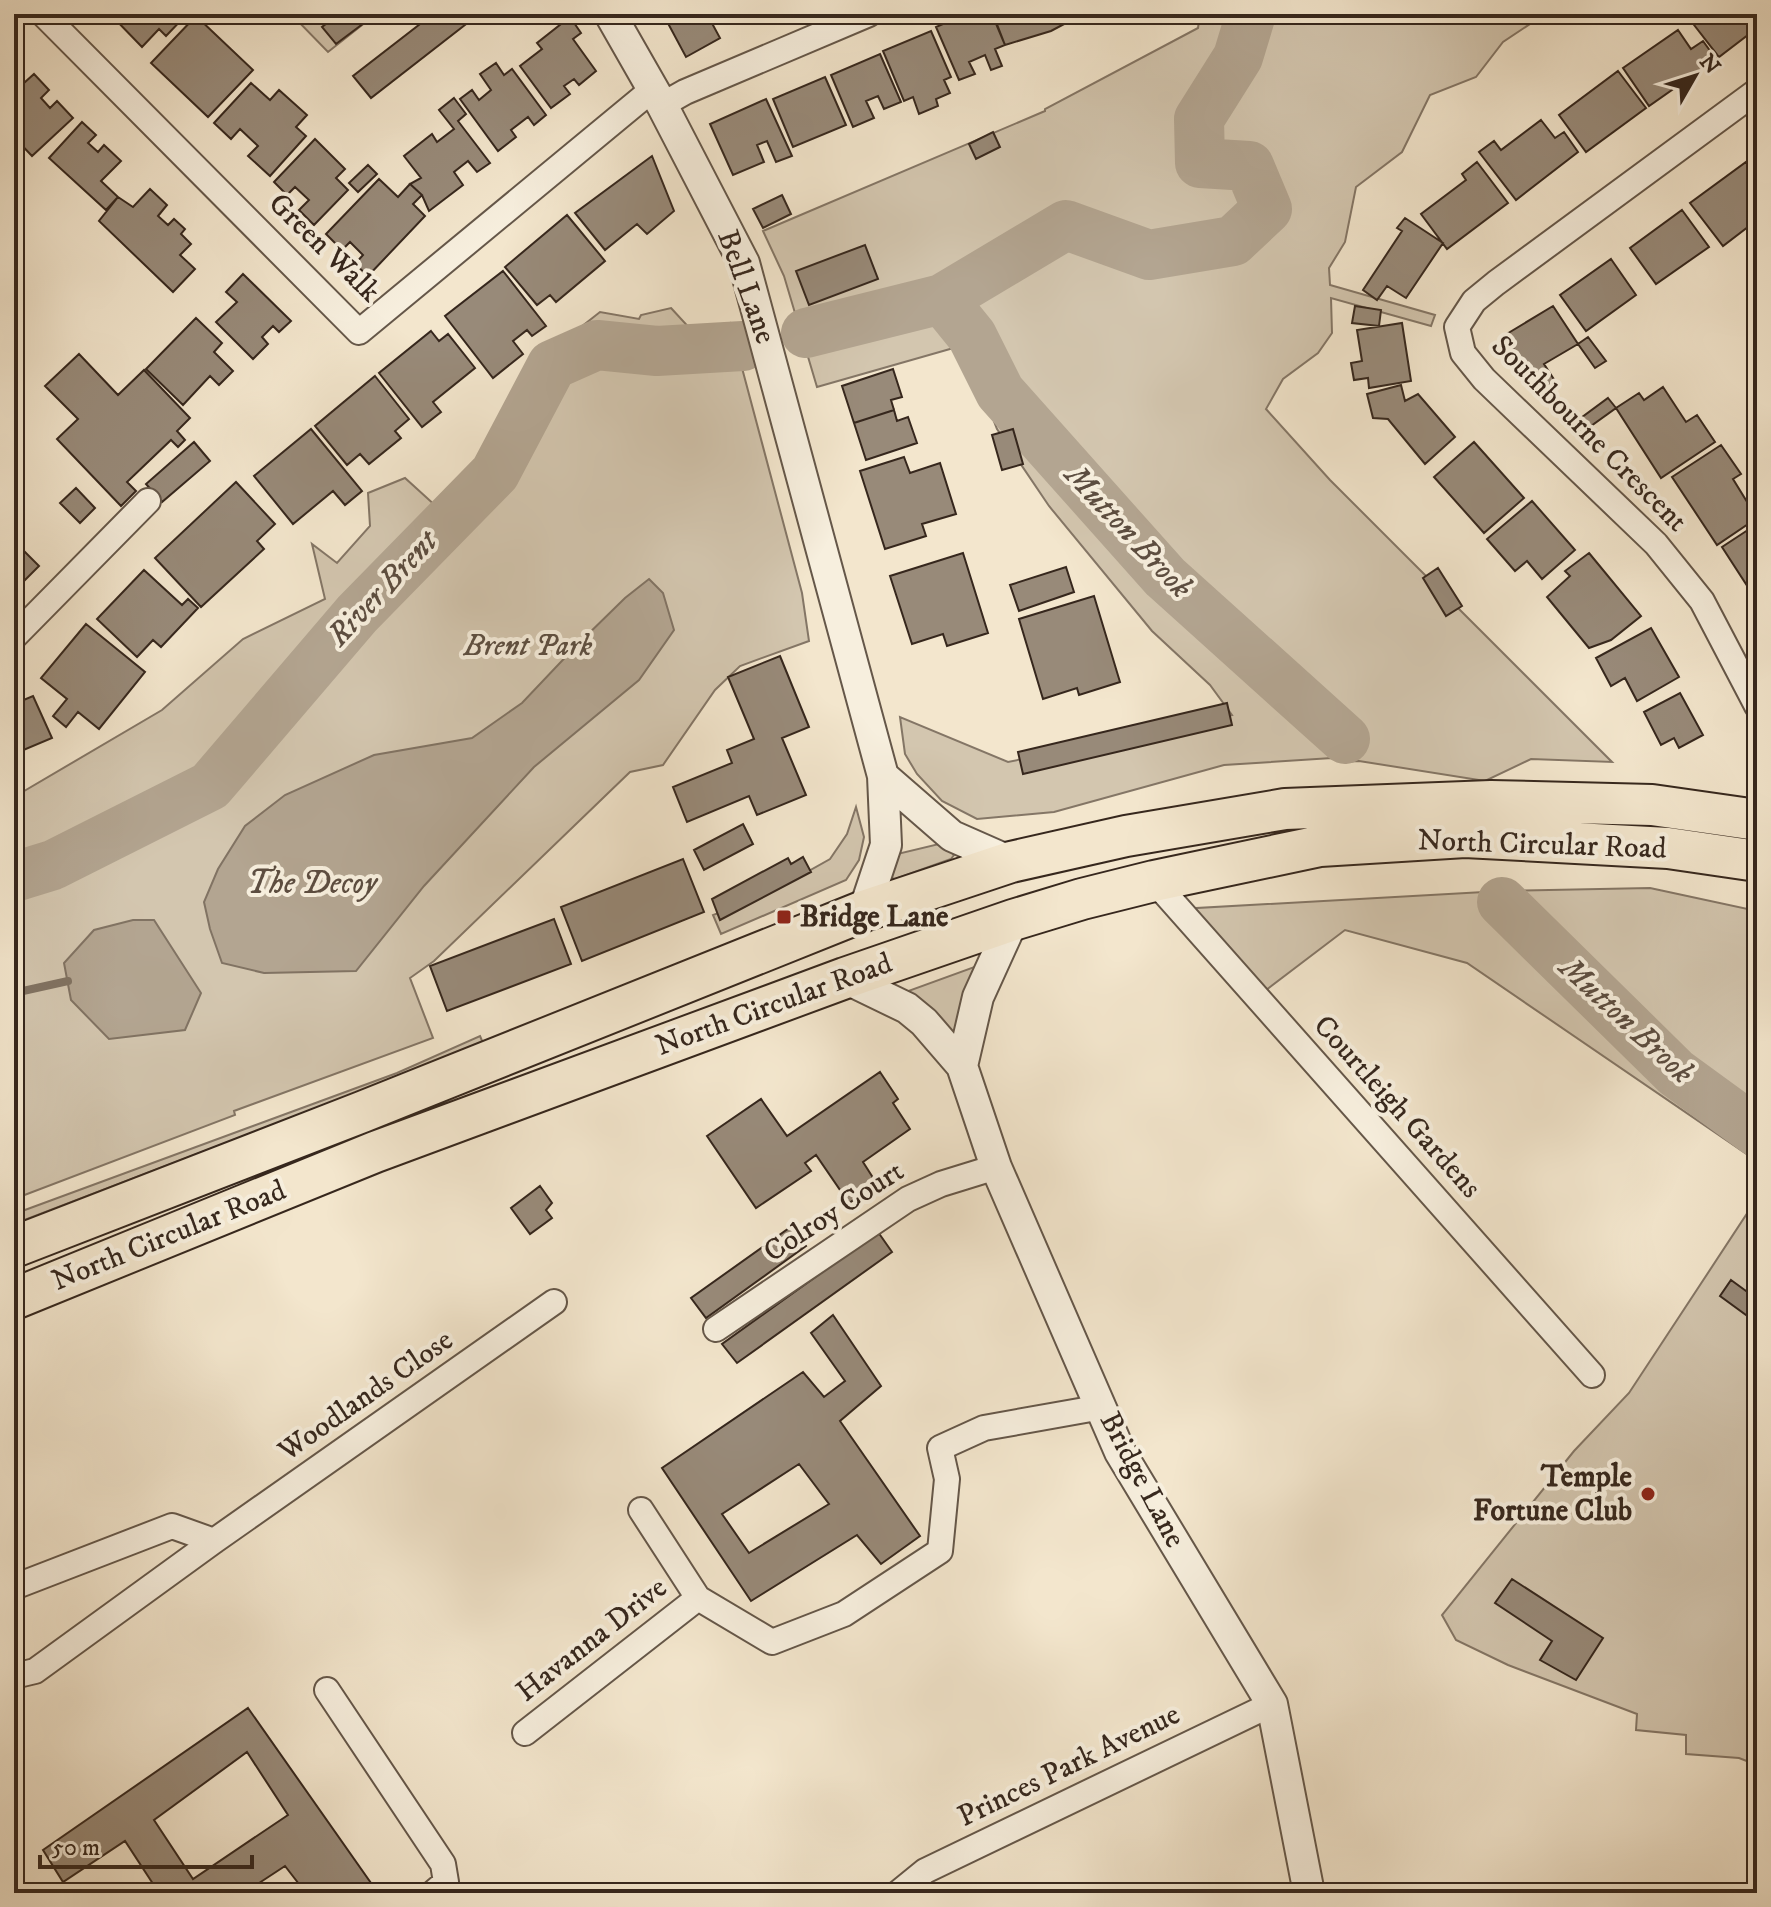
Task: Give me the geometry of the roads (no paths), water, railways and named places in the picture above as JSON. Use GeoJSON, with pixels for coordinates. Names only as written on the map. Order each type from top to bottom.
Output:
{"type":"FeatureCollection","features":[{"type":"Feature","properties":{"kind":"highway","name":"North Circular Road"},"geometry":{"type":"LineString","coordinates":[[14,1247],[864,911],[1011,862],[1126,836],[1285,809],[1491,801],[1652,805],[1757,820]]}},
{"type":"Feature","properties":{"kind":"highway","name":"North Circular Road"},"geometry":{"type":"LineString","coordinates":[[14,1299],[375,1152],[845,978],[1082,899],[1320,846],[1465,837],[1668,848],[1757,861]]}},
{"type":"Feature","properties":{"kind":"street","name":"Green Walk"},"geometry":{"type":"LineString","coordinates":[[43,14],[359,332],[658,97]]}},
{"type":"Feature","properties":{"kind":"street","name":"Bell Lane"},"geometry":{"type":"LineString","coordinates":[[610,14],[658,97],[744,263],[883,776]]}},
{"type":"Feature","properties":{"kind":"street"},"geometry":{"type":"LineString","coordinates":[[658,97],[685,92],[869,14]]}},
{"type":"Feature","properties":{"kind":"street","name":"Southbourne Crescent"},"geometry":{"type":"LineString","coordinates":[[1757,91],[1496,283],[1474,301],[1457,327],[1463,353],[1484,379],[1656,544],[1702,601],[1757,706]]}},
{"type":"Feature","properties":{"kind":"street"},"geometry":{"type":"LineString","coordinates":[[14,637],[148,501]]}},
{"type":"Feature","properties":{"kind":"street"},"geometry":{"type":"LineString","coordinates":[[883,776],[952,836],[1011,862]]}},
{"type":"Feature","properties":{"kind":"street"},"geometry":{"type":"LineString","coordinates":[[864,911],[886,845],[883,776]]}},
{"type":"Feature","properties":{"kind":"street","name":"Courtleigh Gardens"},"geometry":{"type":"LineString","coordinates":[[1154,881],[1592,1375]]}},
{"type":"Feature","properties":{"kind":"street"},"geometry":{"type":"LineString","coordinates":[[962,1066],[978,997],[1013,920]]}},
{"type":"Feature","properties":{"kind":"street","name":"Bridge Lane"},"geometry":{"type":"LineString","coordinates":[[845,978],[907,1008],[924,1022],[962,1066],[996,1167],[1120,1452],[1272,1704],[1309,1893]]}},
{"type":"Feature","properties":{"kind":"street","name":"Colroy Court"},"geometry":{"type":"LineString","coordinates":[[716,1329],[908,1199],[941,1184],[996,1167]]}},
{"type":"Feature","properties":{"kind":"street","name":"Woodlands Close"},"geometry":{"type":"LineString","coordinates":[[14,1676],[35,1671],[554,1302]]}},
{"type":"Feature","properties":{"kind":"street","name":"Havanna Drive"},"geometry":{"type":"LineString","coordinates":[[641,1510],[698,1598],[772,1642],[844,1614],[940,1551],[947,1479],[940,1448],[984,1428],[1102,1407]]}},
{"type":"Feature","properties":{"kind":"street"},"geometry":{"type":"LineString","coordinates":[[14,1587],[172,1526],[214,1541]]}},
{"type":"Feature","properties":{"kind":"street","name":"Havanna Drive"},"geometry":{"type":"LineString","coordinates":[[525,1733],[698,1598]]}},
{"type":"Feature","properties":{"kind":"street"},"geometry":{"type":"LineString","coordinates":[[327,1690],[443,1864],[446,1882],[433,1893]]}},
{"type":"Feature","properties":{"kind":"street","name":"Princes Park Avenue"},"geometry":{"type":"LineString","coordinates":[[898,1893],[925,1871],[1272,1704]]}},
{"type":"Feature","properties":{"kind":"water","name":"The Decoy"},"geometry":{"type":"Polygon","coordinates":[[[649,579],[663,593],[674,630],[639,680],[534,767],[424,886],[356,971],[264,973],[222,963],[204,902],[218,869],[245,826],[285,795],[374,755],[472,738],[522,703],[625,598],[649,579]]]}},
{"type":"Feature","properties":{"kind":"water"},"geometry":{"type":"Polygon","coordinates":[[[133,920],[154,920],[201,993],[185,1030],[109,1039],[71,1000],[64,963],[94,930],[133,920]]]}},
{"type":"Feature","properties":{"kind":"waterway"},"geometry":{"type":"LineString","coordinates":[[806,333],[942,299],[1066,225],[1149,255],[1233,241],[1267,209],[1249,166],[1200,163],[1199,119],[1238,57],[1251,14]]}},
{"type":"Feature","properties":{"kind":"waterway","name":"Mutton Brook"},"geometry":{"type":"LineString","coordinates":[[942,299],[972,336],[1000,392],[1165,577],[1345,739]]}},
{"type":"Feature","properties":{"kind":"waterway","name":"River Brent"},"geometry":{"type":"LineString","coordinates":[[14,877],[53,865],[210,786],[357,614],[495,473],[552,365],[597,345],[657,351],[743,346]]}},
{"type":"Feature","properties":{"kind":"waterway","name":"Mutton Brook"},"geometry":{"type":"LineString","coordinates":[[1502,902],[1676,1073],[1757,1132]]}},
{"type":"Feature","properties":{"kind":"waterway"},"geometry":{"type":"LineString","coordinates":[[14,993],[68,981]]}},
{"type":"Feature","properties":{"kind":"place","name":"Bridge Lane"},"geometry":{"type":"Point","coordinates":[784,917]}},
{"type":"Feature","properties":{"kind":"place","name":"Temple Fortune Club"},"geometry":{"type":"Point","coordinates":[1648,1494]}},
{"type":"Feature","properties":{"kind":"park label","name":"Brent Park"},"geometry":{"type":"Point","coordinates":[528,646]}}]}
